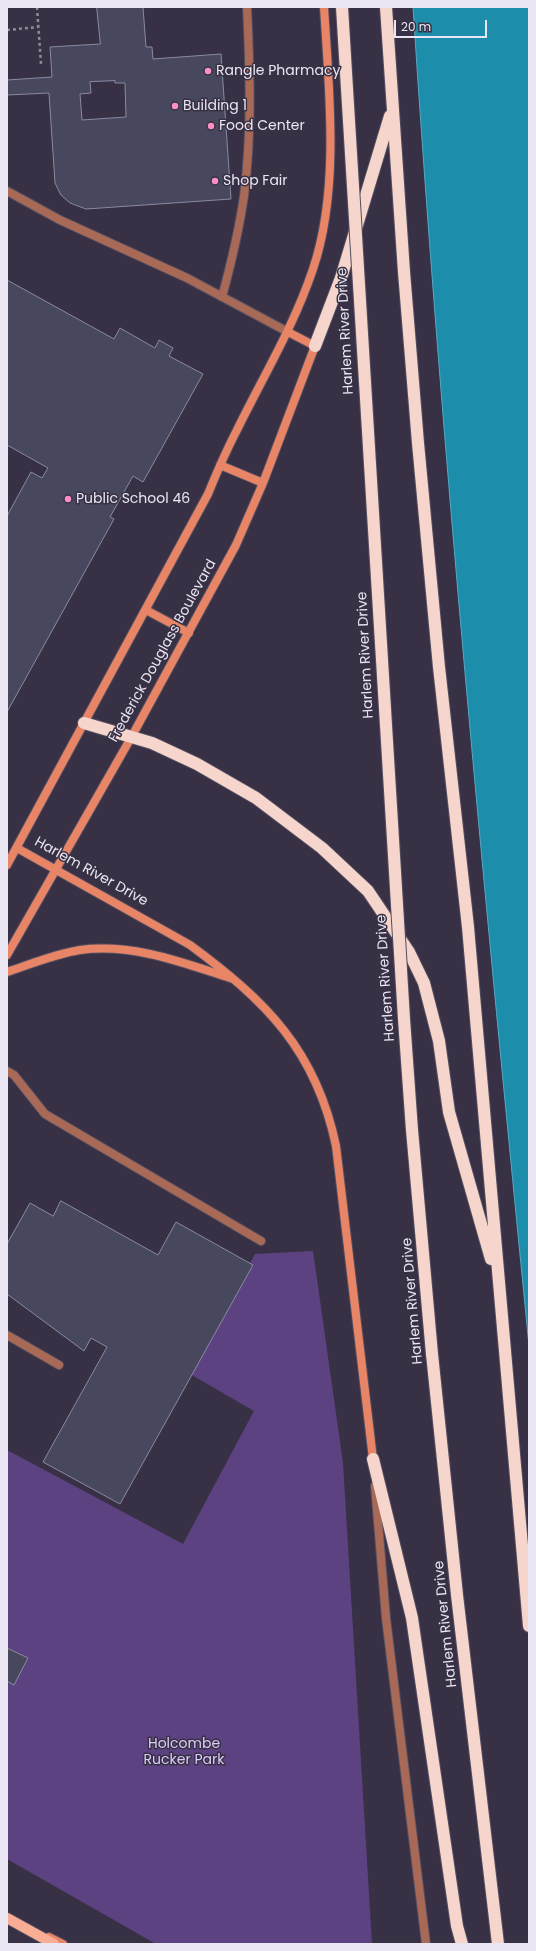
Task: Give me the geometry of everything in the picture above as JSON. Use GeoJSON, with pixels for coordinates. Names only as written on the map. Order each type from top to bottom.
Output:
{"type":"FeatureCollection","features":[{"type":"Feature","properties":{"kind":"highway","name":"Harlem River Drive"},"geometry":{"type":"LineString","coordinates":[[342,7],[412,1130],[432,1354],[457,1595],[498,1944]]}},
{"type":"Feature","properties":{"kind":"highway"},"geometry":{"type":"LineString","coordinates":[[386,7],[392,108],[419,451],[439,667],[468,927],[529,1626]]}},
{"type":"Feature","properties":{"kind":"highway"},"geometry":{"type":"LineString","coordinates":[[315,346],[341,278],[392,108]]}},
{"type":"Feature","properties":{"kind":"highway"},"geometry":{"type":"LineString","coordinates":[[84,723],[132,736],[158,746],[198,764],[256,798],[289,822],[345,868],[368,891],[409,952],[424,983],[439,1041],[449,1112],[499,1285]]}},
{"type":"Feature","properties":{"kind":"highway"},"geometry":{"type":"LineString","coordinates":[[373,1459],[412,1618],[457,1926],[462,1944]]}},
{"type":"Feature","properties":{"kind":"main road","name":"Harlem River Drive"},"geometry":{"type":"LineString","coordinates":[[288,332],[314,268],[326,211],[330,130],[324,7]]}},
{"type":"Feature","properties":{"kind":"main road"},"geometry":{"type":"LineString","coordinates":[[7,866],[208,494],[220,466],[288,332],[315,346]]}},
{"type":"Feature","properties":{"kind":"main road","name":"Frederick Douglass Boulevard"},"geometry":{"type":"LineString","coordinates":[[7,955],[57,870],[132,736],[236,545],[263,484],[315,346]]}},
{"type":"Feature","properties":{"kind":"main road"},"geometry":{"type":"LineString","coordinates":[[220,466],[263,484]]}},
{"type":"Feature","properties":{"kind":"main road"},"geometry":{"type":"LineString","coordinates":[[146,610],[189,633]]}},
{"type":"Feature","properties":{"kind":"main road","name":"Harlem River Drive"},"geometry":{"type":"LineString","coordinates":[[17,848],[190,945],[238,981],[279,1024],[306,1061],[317,1082],[332,1127],[348,1241],[373,1459]]}},
{"type":"Feature","properties":{"kind":"main road"},"geometry":{"type":"LineString","coordinates":[[7,972],[79,950],[119,949],[161,957],[238,981]]}},
{"type":"Feature","properties":{"kind":"main road"},"geometry":{"type":"LineString","coordinates":[[7,1913],[62,1944]]}},
{"type":"Feature","properties":{"kind":"main road"},"geometry":{"type":"LineString","coordinates":[[7,1918],[54,1944]]}},
{"type":"Feature","properties":{"kind":"street"},"geometry":{"type":"LineString","coordinates":[[222,298],[235,245],[244,195],[250,88],[247,7]]}},
{"type":"Feature","properties":{"kind":"street"},"geometry":{"type":"LineString","coordinates":[[7,191],[60,220],[187,278],[288,332]]}},
{"type":"Feature","properties":{"kind":"street"},"geometry":{"type":"LineString","coordinates":[[7,1071],[14,1075],[45,1114],[262,1241]]}},
{"type":"Feature","properties":{"kind":"street"},"geometry":{"type":"LineString","coordinates":[[7,1335],[59,1364]]}},
{"type":"Feature","properties":{"kind":"street","name":"Harlem River Drive"},"geometry":{"type":"LineString","coordinates":[[373,1459],[386,1618],[426,1944]]}},
{"type":"Feature","properties":{"kind":"path"},"geometry":{"type":"LineString","coordinates":[[37,7],[41,64]]}},
{"type":"Feature","properties":{"kind":"path"},"geometry":{"type":"LineString","coordinates":[[7,30],[38,27]]}},
{"type":"Feature","properties":{"kind":"green space","name":"Holcombe Rucker Park"},"geometry":{"type":"Polygon","coordinates":[[[313,1251],[343,1463],[372,1944],[156,1944],[7,1859],[7,1450],[183,1544],[254,1411],[190,1374],[255,1254],[313,1251]]]}},
{"type":"Feature","properties":{"kind":"water"},"geometry":{"type":"Polygon","coordinates":[[[413,7],[529,7],[529,1346],[465,677],[437,342],[413,7]]]}},
{"type":"Feature","properties":{"kind":"building","name":"Building 1"},"geometry":{"type":"Polygon","coordinates":[[[97,7],[143,7],[146,47],[152,47],[153,59],[221,54],[231,199],[86,209],[70,203],[61,195],[55,183],[49,93],[7,95],[7,80],[52,77],[50,47],[100,44],[97,7]],[[115,81],[90,82],[91,93],[80,94],[82,120],[126,117],[125,83],[115,83],[115,81]]]}},
{"type":"Feature","properties":{"kind":"building","name":"Public School 46"},"geometry":{"type":"Polygon","coordinates":[[[7,280],[114,339],[120,328],[155,348],[159,340],[173,348],[169,356],[203,374],[143,482],[133,476],[110,517],[114,519],[7,712],[7,516],[31,472],[42,478],[48,468],[7,445],[7,280]]]}},
{"type":"Feature","properties":{"kind":"building"},"geometry":{"type":"Polygon","coordinates":[[[61,1201],[158,1255],[176,1222],[253,1265],[120,1504],[43,1462],[107,1347],[91,1338],[84,1351],[7,1294],[7,1244],[30,1203],[53,1216],[61,1201]]]}},
{"type":"Feature","properties":{"kind":"building"},"geometry":{"type":"Polygon","coordinates":[[[7,1648],[28,1658],[14,1685],[7,1681],[7,1648]]]}},
{"type":"Feature","properties":{"kind":"place","name":"Rangle Pharmacy"},"geometry":{"type":"Point","coordinates":[208,71]}},
{"type":"Feature","properties":{"kind":"place","name":"Building 1"},"geometry":{"type":"Point","coordinates":[175,106]}},
{"type":"Feature","properties":{"kind":"place","name":"Food Center"},"geometry":{"type":"Point","coordinates":[211,126]}},
{"type":"Feature","properties":{"kind":"place","name":"Shop Fair"},"geometry":{"type":"Point","coordinates":[215,181]}},
{"type":"Feature","properties":{"kind":"place","name":"Public School 46"},"geometry":{"type":"Point","coordinates":[68,499]}}]}
